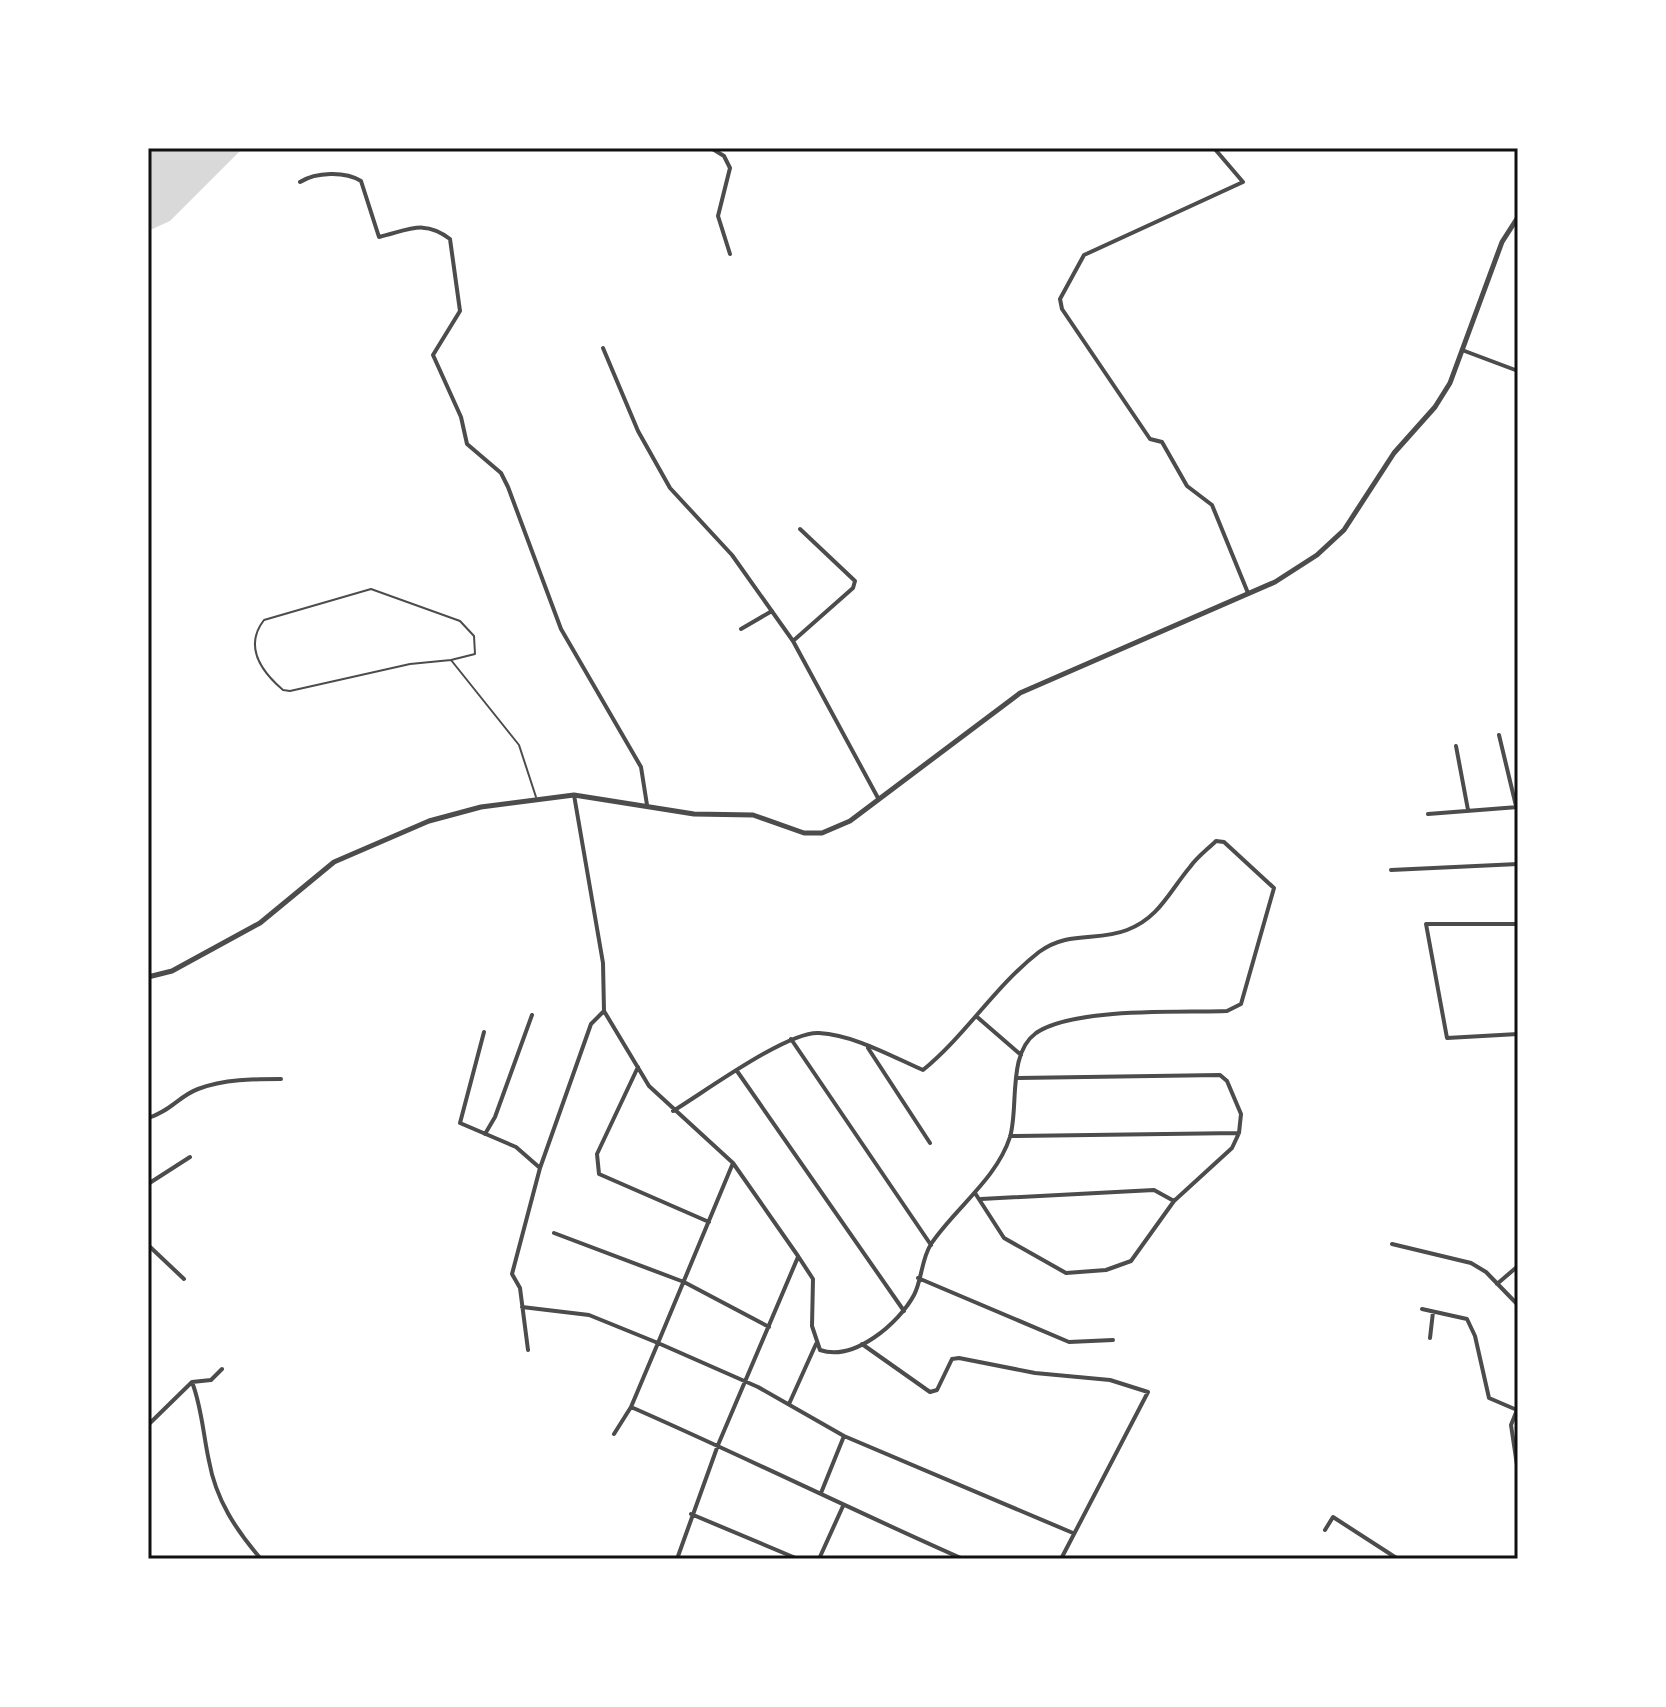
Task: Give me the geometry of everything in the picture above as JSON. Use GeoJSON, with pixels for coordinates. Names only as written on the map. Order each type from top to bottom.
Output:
{"type":"FeatureCollection","features":[{"type":"Feature","properties":{"kind":"street"},"geometry":{"type":"LineString","coordinates":[[711,148],[724,156],[730,168],[718,216],[730,254]]}},
{"type":"Feature","properties":{"kind":"street"},"geometry":{"type":"LineString","coordinates":[[1214,148],[1243,182],[1084,255],[1060,299],[1062,309],[1150,439],[1162,442],[1187,486],[1212,505],[1248,593]]}},
{"type":"Feature","properties":{"kind":"street"},"geometry":{"type":"LineString","coordinates":[[300,182],[312,174],[353,176],[361,181],[379,237],[421,227],[435,228],[450,239],[460,311],[433,355],[461,417],[467,444],[501,473],[508,487],[561,629],[641,767],[647,805]]}},
{"type":"Feature","properties":{"kind":"street"},"geometry":{"type":"LineString","coordinates":[[148,977],[172,971],[260,923],[334,862],[429,821],[481,807],[536,797],[574,795],[694,814],[753,815],[804,833],[822,833],[850,821],[1020,693],[1248,593],[1301,566],[1344,530],[1394,453],[1435,407],[1450,383],[1502,242],[1518,217]]}},
{"type":"Feature","properties":{"kind":"street"},"geometry":{"type":"LineString","coordinates":[[603,348],[638,431],[670,488],[732,555],[793,641],[878,798]]}},
{"type":"Feature","properties":{"kind":"street"},"geometry":{"type":"LineString","coordinates":[[1462,350],[1518,371]]}},
{"type":"Feature","properties":{"kind":"street"},"geometry":{"type":"LineString","coordinates":[[793,641],[853,588],[855,581],[800,529]]}},
{"type":"Feature","properties":{"kind":"street"},"geometry":{"type":"LineString","coordinates":[[741,629],[772,611]]}},
{"type":"Feature","properties":{"kind":"street"},"geometry":{"type":"LineString","coordinates":[[1428,814],[1517,807],[1499,735]]}},
{"type":"Feature","properties":{"kind":"street"},"geometry":{"type":"LineString","coordinates":[[1456,746],[1468,810]]}},
{"type":"Feature","properties":{"kind":"street"},"geometry":{"type":"LineString","coordinates":[[574,795],[603,963],[604,1011],[649,1086],[673,1111],[733,1163],[798,1256],[813,1279],[812,1326],[816,1343],[820,1350],[827,1352],[861,1343],[883,1331],[904,1311],[916,1292],[931,1245],[998,1162],[1010,1136],[1021,1055],[1035,1034],[1070,1018],[1227,1011],[1241,1004],[1274,888],[1224,842],[1216,841],[1191,865],[1153,916],[1125,931],[1081,935],[1043,949],[1020,967],[944,1053],[923,1070],[866,1046],[815,1032],[791,1039],[673,1111]]}},
{"type":"Feature","properties":{"kind":"street"},"geometry":{"type":"LineString","coordinates":[[1391,870],[1518,864]]}},
{"type":"Feature","properties":{"kind":"street"},"geometry":{"type":"LineString","coordinates":[[1518,924],[1426,924],[1447,1038],[1518,1034]]}},
{"type":"Feature","properties":{"kind":"street"},"geometry":{"type":"LineString","coordinates":[[528,1350],[520,1288],[512,1274],[540,1168],[591,1024],[604,1011]]}},
{"type":"Feature","properties":{"kind":"street"},"geometry":{"type":"LineString","coordinates":[[485,1134],[495,1117],[532,1015]]}},
{"type":"Feature","properties":{"kind":"street"},"geometry":{"type":"LineString","coordinates":[[976,1016],[1021,1055]]}},
{"type":"Feature","properties":{"kind":"street"},"geometry":{"type":"LineString","coordinates":[[484,1032],[460,1123],[516,1147],[540,1168]]}},
{"type":"Feature","properties":{"kind":"street"},"geometry":{"type":"LineString","coordinates":[[791,1039],[931,1245]]}},
{"type":"Feature","properties":{"kind":"street"},"geometry":{"type":"LineString","coordinates":[[866,1046],[930,1143]]}},
{"type":"Feature","properties":{"kind":"street"},"geometry":{"type":"LineString","coordinates":[[638,1067],[597,1154],[599,1174],[709,1222]]}},
{"type":"Feature","properties":{"kind":"street"},"geometry":{"type":"LineString","coordinates":[[737,1071],[904,1311]]}},
{"type":"Feature","properties":{"kind":"street"},"geometry":{"type":"LineString","coordinates":[[975,1193],[1004,1238],[1066,1273],[1106,1270],[1131,1261],[1174,1201],[1232,1148],[1239,1133],[1241,1114],[1227,1081],[1220,1075],[1018,1078]]}},
{"type":"Feature","properties":{"kind":"street"},"geometry":{"type":"LineString","coordinates":[[148,1118],[168,1112],[199,1088],[245,1079],[281,1079]]}},
{"type":"Feature","properties":{"kind":"street"},"geometry":{"type":"LineString","coordinates":[[1010,1136],[1239,1133]]}},
{"type":"Feature","properties":{"kind":"street"},"geometry":{"type":"LineString","coordinates":[[148,1184],[190,1157]]}},
{"type":"Feature","properties":{"kind":"street"},"geometry":{"type":"LineString","coordinates":[[614,1434],[631,1407],[733,1163]]}},
{"type":"Feature","properties":{"kind":"street"},"geometry":{"type":"LineString","coordinates":[[981,1199],[1154,1190],[1174,1201]]}},
{"type":"Feature","properties":{"kind":"street"},"geometry":{"type":"LineString","coordinates":[[554,1233],[684,1282],[769,1327]]}},
{"type":"Feature","properties":{"kind":"street"},"geometry":{"type":"LineString","coordinates":[[1392,1244],[1471,1263],[1518,1305]]}},
{"type":"Feature","properties":{"kind":"street"},"geometry":{"type":"LineString","coordinates":[[148,1245],[184,1279]]}},
{"type":"Feature","properties":{"kind":"street"},"geometry":{"type":"LineString","coordinates":[[677,1559],[718,1445],[798,1256]]}},
{"type":"Feature","properties":{"kind":"street"},"geometry":{"type":"LineString","coordinates":[[1497,1284],[1518,1266]]}},
{"type":"Feature","properties":{"kind":"street"},"geometry":{"type":"LineString","coordinates":[[918,1278],[1069,1342],[1113,1340]]}},
{"type":"Feature","properties":{"kind":"street"},"geometry":{"type":"LineString","coordinates":[[522,1307],[589,1315],[658,1343],[745,1382],[844,1436],[1073,1533]]}},
{"type":"Feature","properties":{"kind":"street"},"geometry":{"type":"LineString","coordinates":[[1422,1309],[1467,1319],[1475,1336],[1489,1398],[1517,1409],[1511,1425],[1518,1472]]}},
{"type":"Feature","properties":{"kind":"street"},"geometry":{"type":"LineString","coordinates":[[1430,1338],[1433,1312]]}},
{"type":"Feature","properties":{"kind":"street"},"geometry":{"type":"LineString","coordinates":[[789,1404],[816,1343]]}},
{"type":"Feature","properties":{"kind":"street"},"geometry":{"type":"LineString","coordinates":[[861,1343],[930,1392],[937,1390],[952,1359],[959,1358],[1060,1377],[1110,1380],[1148,1392],[1061,1559]]}},
{"type":"Feature","properties":{"kind":"street"},"geometry":{"type":"LineString","coordinates":[[148,1425],[192,1382],[211,1380],[222,1369]]}},
{"type":"Feature","properties":{"kind":"street"},"geometry":{"type":"LineString","coordinates":[[192,1382],[200,1402],[209,1465],[220,1497],[236,1530],[261,1559]]}},
{"type":"Feature","properties":{"kind":"street"},"geometry":{"type":"LineString","coordinates":[[631,1407],[963,1559]]}},
{"type":"Feature","properties":{"kind":"street"},"geometry":{"type":"LineString","coordinates":[[821,1493],[844,1436]]}},
{"type":"Feature","properties":{"kind":"street"},"geometry":{"type":"LineString","coordinates":[[819,1559],[843,1506]]}},
{"type":"Feature","properties":{"kind":"street"},"geometry":{"type":"LineString","coordinates":[[691,1514],[798,1559]]}},
{"type":"Feature","properties":{"kind":"street"},"geometry":{"type":"LineString","coordinates":[[1325,1530],[1333,1517],[1398,1559]]}},
{"type":"Feature","properties":{"kind":"street"},"geometry":{"type":"LineString","coordinates":[[1517,1559],[1518,1548]]}},
{"type":"Feature","properties":{"kind":"lane"},"geometry":{"type":"LineString","coordinates":[[371,589],[460,621],[474,636],[477,648],[475,654],[451,660],[410,664],[290,691],[283,690],[259,665],[255,640],[264,620],[371,589]]}},
{"type":"Feature","properties":{"kind":"lane"},"geometry":{"type":"LineString","coordinates":[[451,660],[519,745],[536,797]]}},
{"type":"Feature","properties":{"kind":"shaded area"},"geometry":{"type":"Polygon","coordinates":[[[148,148],[243,148],[170,221],[148,231],[148,148]]]}}]}
